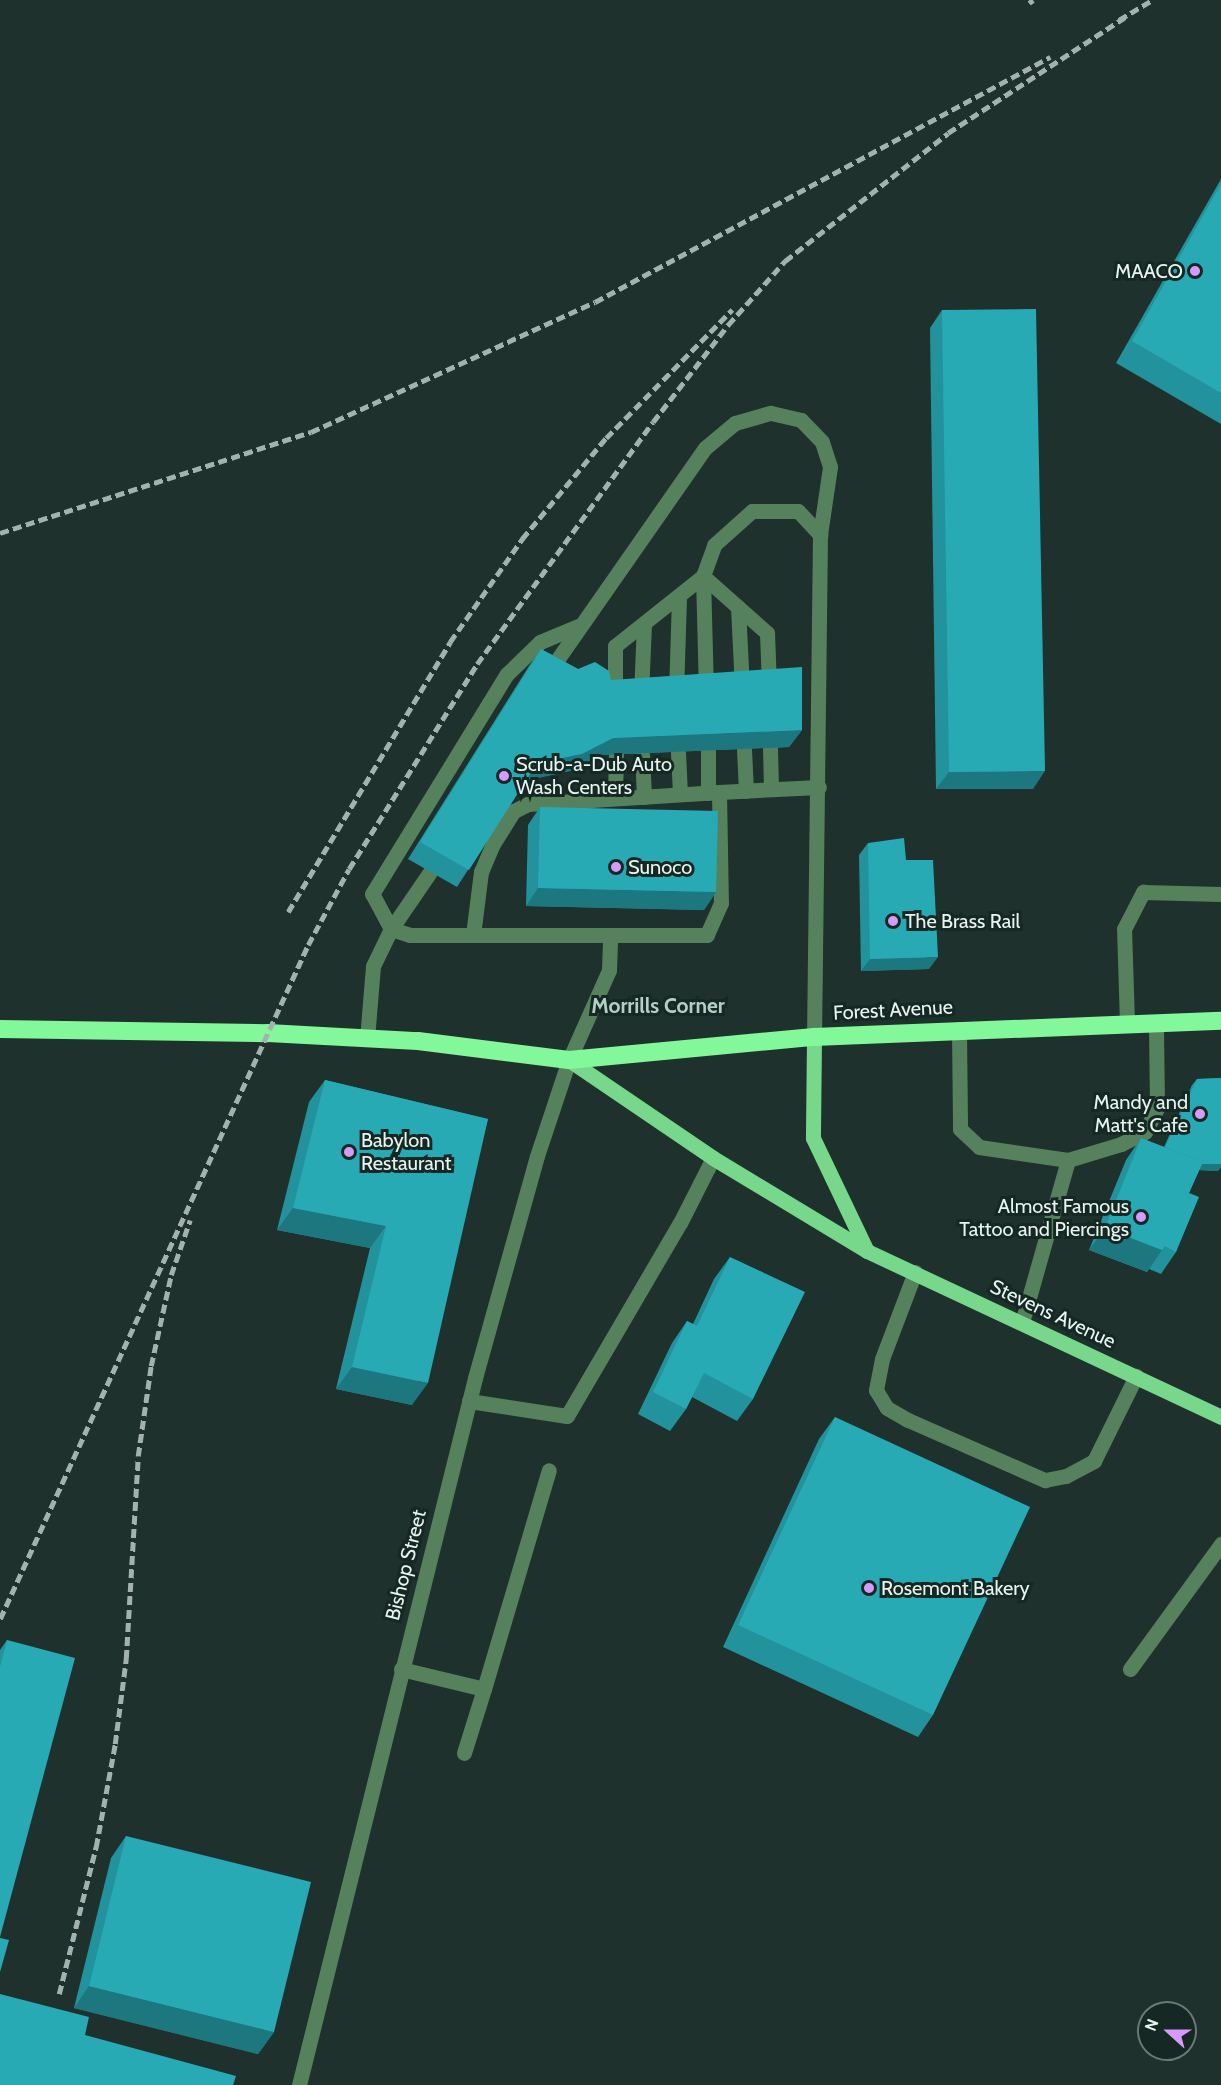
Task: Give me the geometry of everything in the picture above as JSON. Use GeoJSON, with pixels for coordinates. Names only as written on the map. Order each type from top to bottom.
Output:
{"type":"FeatureCollection","features":[{"type":"Feature","properties":{"kind":"highway","name":"Forest Avenue"},"geometry":{"type":"LineString","coordinates":[[1,1028],[367,1039],[479,1047],[569,1060],[814,1037],[959,1029],[1221,1022]]}},
{"type":"Feature","properties":{"kind":"main road"},"geometry":{"type":"LineString","coordinates":[[814,1037],[813,1138],[867,1251]]}},
{"type":"Feature","properties":{"kind":"main road","name":"Stevens Avenue"},"geometry":{"type":"LineString","coordinates":[[569,1060],[713,1158],[867,1251],[1221,1417]]}},
{"type":"Feature","properties":{"kind":"street"},"geometry":{"type":"LineString","coordinates":[[546,676],[578,626],[705,448],[735,423],[771,412],[801,420],[822,442],[830,467],[820,535],[819,787],[814,1037]]}},
{"type":"Feature","properties":{"kind":"street"},"geometry":{"type":"LineString","coordinates":[[706,691],[703,576],[714,545],[752,511],[798,511],[820,535]]}},
{"type":"Feature","properties":{"kind":"street"},"geometry":{"type":"LineString","coordinates":[[615,697],[615,646],[703,576]]}},
{"type":"Feature","properties":{"kind":"street"},"geometry":{"type":"LineString","coordinates":[[703,576],[767,633],[769,686]]}},
{"type":"Feature","properties":{"kind":"street"},"geometry":{"type":"LineString","coordinates":[[676,693],[679,596]]}},
{"type":"Feature","properties":{"kind":"street"},"geometry":{"type":"LineString","coordinates":[[738,607],[742,688]]}},
{"type":"Feature","properties":{"kind":"street"},"geometry":{"type":"LineString","coordinates":[[641,695],[644,624]]}},
{"type":"Feature","properties":{"kind":"street"},"geometry":{"type":"LineString","coordinates":[[578,626],[540,642],[501,684],[372,894],[391,929],[410,935],[610,937],[707,935],[721,903],[714,792],[708,751]]}},
{"type":"Feature","properties":{"kind":"street"},"geometry":{"type":"LineString","coordinates":[[770,748],[771,789]]}},
{"type":"Feature","properties":{"kind":"street"},"geometry":{"type":"LineString","coordinates":[[744,749],[746,791]]}},
{"type":"Feature","properties":{"kind":"street"},"geometry":{"type":"LineString","coordinates":[[678,752],[680,795]]}},
{"type":"Feature","properties":{"kind":"street"},"geometry":{"type":"LineString","coordinates":[[642,754],[644,797]]}},
{"type":"Feature","properties":{"kind":"street"},"geometry":{"type":"LineString","coordinates":[[615,798],[616,755]]}},
{"type":"Feature","properties":{"kind":"street"},"geometry":{"type":"LineString","coordinates":[[473,935],[481,872],[502,826],[514,811],[528,804],[819,787]]}},
{"type":"Feature","properties":{"kind":"street"},"geometry":{"type":"LineString","coordinates":[[367,1039],[373,966],[391,929],[430,872]]}},
{"type":"Feature","properties":{"kind":"street"},"geometry":{"type":"LineString","coordinates":[[1127,1023],[1124,929],[1143,892],[1221,894]]}},
{"type":"Feature","properties":{"kind":"street","name":"Bishop Street"},"geometry":{"type":"LineString","coordinates":[[299,2085],[469,1401],[530,1180],[569,1060],[609,970],[610,937]]}},
{"type":"Feature","properties":{"kind":"street"},"geometry":{"type":"LineString","coordinates":[[959,1029],[960,1130],[979,1147],[1068,1160],[1121,1144],[1144,1132],[1157,1108],[1156,1022]]}},
{"type":"Feature","properties":{"kind":"street"},"geometry":{"type":"LineString","coordinates":[[469,1401],[567,1416],[680,1223],[713,1158]]}},
{"type":"Feature","properties":{"kind":"street"},"geometry":{"type":"LineString","coordinates":[[1022,1323],[1068,1160]]}},
{"type":"Feature","properties":{"kind":"street"},"geometry":{"type":"LineString","coordinates":[[915,1272],[882,1359],[876,1390],[887,1407],[908,1420],[1045,1480],[1066,1476],[1094,1461],[1136,1376]]}},
{"type":"Feature","properties":{"kind":"street"},"geometry":{"type":"LineString","coordinates":[[464,1753],[549,1470]]}},
{"type":"Feature","properties":{"kind":"street"},"geometry":{"type":"LineString","coordinates":[[1130,1668],[1221,1544]]}},
{"type":"Feature","properties":{"kind":"street"},"geometry":{"type":"LineString","coordinates":[[401,1669],[484,1689]]}},
{"type":"Feature","properties":{"kind":"building","name":"MAACO"},"geometry":{"type":"Polygon","coordinates":[[[1221,184],[1221,393],[1132,341],[1221,184]]]}},
{"type":"Feature","properties":{"kind":"building"},"geometry":{"type":"Polygon","coordinates":[[[1036,309],[1045,771],[949,772],[942,310],[1036,309]]]}},
{"type":"Feature","properties":{"kind":"building","name":"Scrub-a-Dub Auto Wash Centers"},"geometry":{"type":"Polygon","coordinates":[[[541,649],[578,669],[595,662],[609,671],[611,680],[802,667],[802,730],[613,738],[582,754],[537,763],[469,870],[420,842],[541,649]]]}},
{"type":"Feature","properties":{"kind":"building","name":"Sunoco"},"geometry":{"type":"Polygon","coordinates":[[[540,807],[718,811],[716,892],[538,888],[540,807]]]}},
{"type":"Feature","properties":{"kind":"building","name":"The Brass Rail"},"geometry":{"type":"Polygon","coordinates":[[[904,838],[906,860],[933,860],[938,957],[870,959],[868,843],[904,838]]]}},
{"type":"Feature","properties":{"kind":"building","name":"Mandy and Matt's Cafe"},"geometry":{"type":"Polygon","coordinates":[[[1221,1078],[1221,1164],[1202,1164],[1203,1162],[1165,1147],[1197,1079],[1221,1078]]]}},
{"type":"Feature","properties":{"kind":"building"},"geometry":{"type":"Polygon","coordinates":[[[325,1080],[488,1119],[428,1383],[352,1367],[386,1226],[293,1208],[325,1080]]]}},
{"type":"Feature","properties":{"kind":"building","name":"Almost Famous Tattoo and Piercings"},"geometry":{"type":"Polygon","coordinates":[[[1141,1138],[1203,1162],[1189,1193],[1199,1197],[1176,1252],[1165,1246],[1162,1250],[1105,1228],[1141,1138]]]}},
{"type":"Feature","properties":{"kind":"building"},"geometry":{"type":"Polygon","coordinates":[[[730,1257],[805,1292],[753,1399],[704,1373],[686,1409],[653,1392],[687,1321],[697,1326],[730,1257]]]}},
{"type":"Feature","properties":{"kind":"building","name":"Rosemont Bakery"},"geometry":{"type":"Polygon","coordinates":[[[835,1417],[1030,1507],[933,1715],[738,1625],[835,1417]]]}},
{"type":"Feature","properties":{"kind":"building"},"geometry":{"type":"Polygon","coordinates":[[[7,1640],[75,1658],[0,1937],[0,1667],[7,1640]]]}},
{"type":"Feature","properties":{"kind":"building"},"geometry":{"type":"Polygon","coordinates":[[[126,1836],[311,1882],[274,2032],[89,1986],[126,1836]]]}},
{"type":"Feature","properties":{"kind":"building"},"geometry":{"type":"Polygon","coordinates":[[[0,1938],[9,1940],[0,1972],[0,1938]]]}},
{"type":"Feature","properties":{"kind":"building"},"geometry":{"type":"Polygon","coordinates":[[[0,1994],[89,2017],[85,2035],[236,2076],[233,2085],[0,2085],[0,1994]]]}},
{"type":"Feature","properties":{"kind":"railway"},"geometry":{"type":"LineString","coordinates":[[1029,3],[1033,0]]}},
{"type":"Feature","properties":{"kind":"railway"},"geometry":{"type":"LineString","coordinates":[[1119,20],[1152,0]]}},
{"type":"Feature","properties":{"kind":"railway"},"geometry":{"type":"LineString","coordinates":[[0,1619],[308,945],[349,869],[477,664],[653,422],[728,325],[785,261],[948,133],[1125,17]]}},
{"type":"Feature","properties":{"kind":"railway"},"geometry":{"type":"LineString","coordinates":[[0,533],[311,432],[595,302],[1050,57]]}},
{"type":"Feature","properties":{"kind":"railway"},"geometry":{"type":"LineString","coordinates":[[288,912],[450,642],[522,539],[606,438],[732,310]]}},
{"type":"Feature","properties":{"kind":"railway"},"geometry":{"type":"LineString","coordinates":[[59,1994],[96,1847],[115,1744],[126,1659],[138,1456],[151,1366],[171,1275],[190,1220]]}},
{"type":"Feature","properties":{"kind":"place","name":"MAACO"},"geometry":{"type":"Point","coordinates":[1195,271]}},
{"type":"Feature","properties":{"kind":"place","name":"Scrub-a-Dub Auto Wash Centers"},"geometry":{"type":"Point","coordinates":[504,776]}},
{"type":"Feature","properties":{"kind":"place","name":"Sunoco"},"geometry":{"type":"Point","coordinates":[616,867]}},
{"type":"Feature","properties":{"kind":"place","name":"The Brass Rail"},"geometry":{"type":"Point","coordinates":[893,921]}},
{"type":"Feature","properties":{"kind":"place","name":"Mandy and Matt's Cafe"},"geometry":{"type":"Point","coordinates":[1200,1114]}},
{"type":"Feature","properties":{"kind":"place","name":"Babylon Restaurant"},"geometry":{"type":"Point","coordinates":[349,1152]}},
{"type":"Feature","properties":{"kind":"place","name":"Almost Famous Tattoo and Piercings"},"geometry":{"type":"Point","coordinates":[1141,1217]}},
{"type":"Feature","properties":{"kind":"place","name":"Rosemont Bakery"},"geometry":{"type":"Point","coordinates":[869,1588]}},
{"type":"Feature","properties":{"kind":"district","name":"Morrills Corner"},"geometry":{"type":"Point","coordinates":[658,1006]}}]}
